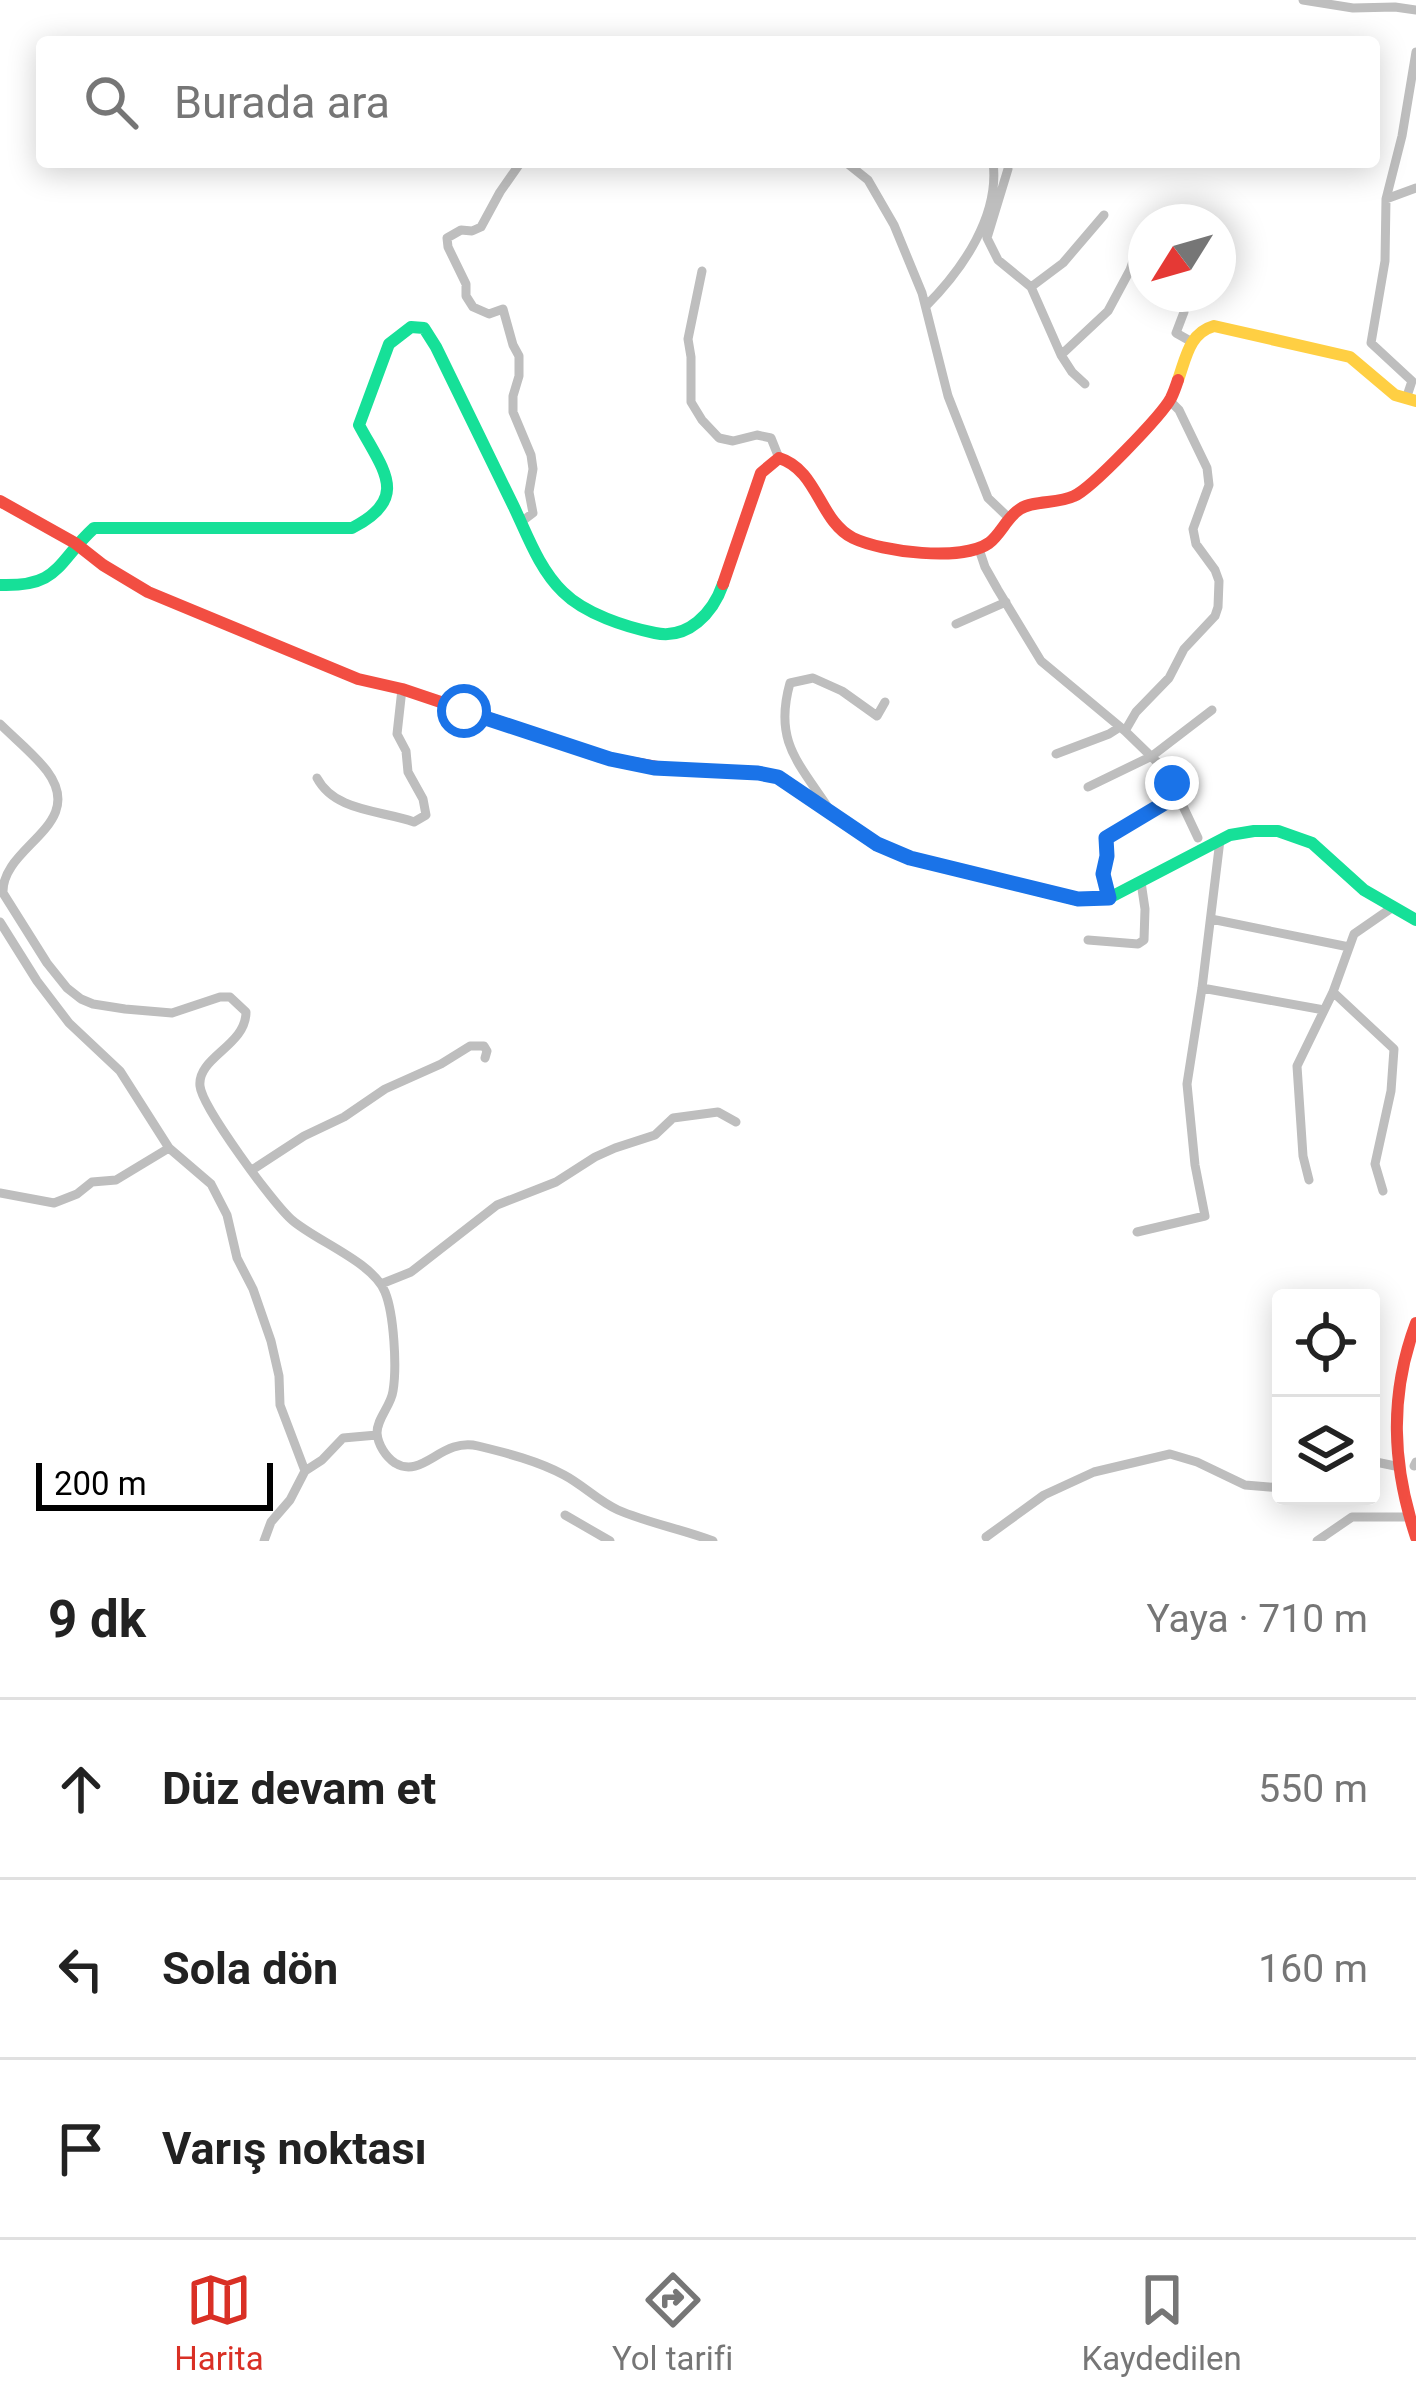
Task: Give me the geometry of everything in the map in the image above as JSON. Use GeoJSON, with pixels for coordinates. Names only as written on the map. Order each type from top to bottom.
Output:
{"type":"FeatureCollection","features":[{"type":"Feature","properties":{"kind":"street"},"geometry":{"type":"LineString","coordinates":[[1303,0],[1416,10]]}},
{"type":"Feature","properties":{"kind":"street"},"geometry":{"type":"LineString","coordinates":[[0,585],[43,583],[54,576],[75,543],[94,528],[352,528],[372,520],[384,508],[387,476],[359,425],[389,344],[417,326],[424,328],[436,347],[555,584],[572,600],[654,634],[682,632],[717,602],[761,472],[778,458],[798,466],[854,539],[872,545],[962,553],[980,549],[1022,507],[1073,499],[1086,490],[1170,401],[1196,333],[1214,326],[1350,357],[1395,395],[1411,400],[1412,381],[1371,343],[1385,261],[1386,199],[1416,52]]}},
{"type":"Feature","properties":{"kind":"street"},"geometry":{"type":"LineString","coordinates":[[517,168],[481,227],[460,230],[448,238],[448,248],[473,307],[489,314],[503,309],[519,356],[513,412],[533,469],[529,492],[533,513],[520,522]]}},
{"type":"Feature","properties":{"kind":"street"},"geometry":{"type":"LineString","coordinates":[[853,168],[882,201],[926,306],[948,395],[988,498],[1010,518]]}},
{"type":"Feature","properties":{"kind":"street"},"geometry":{"type":"LineString","coordinates":[[926,306],[949,283],[984,222],[994,168]]}},
{"type":"Feature","properties":{"kind":"street"},"geometry":{"type":"LineString","coordinates":[[1008,169],[987,238],[998,260],[1031,287],[1061,355],[1085,384]]}},
{"type":"Feature","properties":{"kind":"street"},"geometry":{"type":"LineString","coordinates":[[1386,199],[1416,188]]}},
{"type":"Feature","properties":{"kind":"street"},"geometry":{"type":"LineString","coordinates":[[1031,287],[1063,263],[1104,215]]}},
{"type":"Feature","properties":{"kind":"street"},"geometry":{"type":"LineString","coordinates":[[702,271],[688,339],[691,402],[719,437],[733,441],[764,435],[771,438],[778,458]]}},
{"type":"Feature","properties":{"kind":"street"},"geometry":{"type":"LineString","coordinates":[[1061,355],[1108,311],[1128,274]]}},
{"type":"Feature","properties":{"kind":"street"},"geometry":{"type":"LineString","coordinates":[[1184,312],[1176,333],[1192,342]]}},
{"type":"Feature","properties":{"kind":"street"},"geometry":{"type":"LineString","coordinates":[[1056,754],[1123,729],[1169,678],[1184,649],[1218,607],[1216,570],[1196,544],[1193,529],[1209,485],[1207,468],[1170,401]]}},
{"type":"Feature","properties":{"kind":"street"},"geometry":{"type":"LineString","coordinates":[[0,501],[148,592],[358,679],[402,688],[610,759],[654,768],[778,777],[877,844],[910,858],[1078,899],[1109,898],[1220,840],[1251,829],[1277,830],[1322,850],[1357,885],[1416,920]]}},
{"type":"Feature","properties":{"kind":"street"},"geometry":{"type":"LineString","coordinates":[[980,549],[985,566],[1041,661],[1152,756],[1198,838]]}},
{"type":"Feature","properties":{"kind":"street"},"geometry":{"type":"LineString","coordinates":[[956,624],[1006,602]]}},
{"type":"Feature","properties":{"kind":"street"},"geometry":{"type":"LineString","coordinates":[[833,815],[788,746],[783,709],[790,683],[813,678],[842,691],[877,716],[885,702]]}},
{"type":"Feature","properties":{"kind":"street"},"geometry":{"type":"LineString","coordinates":[[317,778],[322,788],[356,808],[414,822],[425,815],[397,734],[402,688]]}},
{"type":"Feature","properties":{"kind":"street"},"geometry":{"type":"LineString","coordinates":[[1088,787],[1152,756],[1212,710]]}},
{"type":"Feature","properties":{"kind":"street"},"geometry":{"type":"LineString","coordinates":[[0,724],[50,774],[57,794],[56,811],[47,829],[2,880],[3,892],[67,988],[93,1004],[125,1009],[172,1013],[230,997],[246,1012],[241,1032],[208,1065],[200,1088],[274,1202],[381,1284],[389,1310],[394,1365],[393,1390],[377,1435],[390,1460],[402,1467],[420,1466],[466,1443],[552,1469],[619,1511],[713,1541]]}},
{"type":"Feature","properties":{"kind":"street"},"geometry":{"type":"LineString","coordinates":[[1109,898],[1103,874],[1106,838],[1178,795]]}},
{"type":"Feature","properties":{"kind":"street"},"geometry":{"type":"LineString","coordinates":[[1137,1232],[1204,1216],[1187,1084],[1220,840]]}},
{"type":"Feature","properties":{"kind":"street"},"geometry":{"type":"LineString","coordinates":[[1088,940],[1138,944],[1144,940],[1142,883]]}},
{"type":"Feature","properties":{"kind":"street"},"geometry":{"type":"LineString","coordinates":[[1310,1180],[1303,1156],[1297,1066],[1334,992],[1354,934],[1393,908]]}},
{"type":"Feature","properties":{"kind":"street"},"geometry":{"type":"LineString","coordinates":[[1210,919],[1349,947]]}},
{"type":"Feature","properties":{"kind":"street"},"geometry":{"type":"LineString","coordinates":[[0,922],[69,1023],[121,1071],[169,1148],[211,1184],[271,1341],[280,1405],[305,1471]]}},
{"type":"Feature","properties":{"kind":"street"},"geometry":{"type":"LineString","coordinates":[[1202,988],[1324,1010]]}},
{"type":"Feature","properties":{"kind":"street"},"geometry":{"type":"LineString","coordinates":[[1334,992],[1394,1049],[1391,1091],[1375,1164],[1383,1191]]}},
{"type":"Feature","properties":{"kind":"street"},"geometry":{"type":"LineString","coordinates":[[252,1170],[385,1089],[470,1046],[484,1046],[485,1058]]}},
{"type":"Feature","properties":{"kind":"street"},"geometry":{"type":"LineString","coordinates":[[381,1284],[411,1272],[497,1205],[556,1182],[616,1148],[655,1135],[673,1118],[718,1112],[736,1122]]}},
{"type":"Feature","properties":{"kind":"street"},"geometry":{"type":"LineString","coordinates":[[0,1193],[54,1203],[92,1182],[116,1180],[169,1148]]}},
{"type":"Feature","properties":{"kind":"street"},"geometry":{"type":"LineString","coordinates":[[1416,1323],[1396,1406],[1409,1463],[1416,1537]]}},
{"type":"Feature","properties":{"kind":"street"},"geometry":{"type":"LineString","coordinates":[[263,1541],[305,1471],[343,1438],[377,1435]]}},
{"type":"Feature","properties":{"kind":"street"},"geometry":{"type":"LineString","coordinates":[[986,1537],[1044,1495],[1094,1472],[1169,1454],[1245,1485],[1272,1486]]}},
{"type":"Feature","properties":{"kind":"street"},"geometry":{"type":"LineString","coordinates":[[1410,1492],[1416,1481]]}},
{"type":"Feature","properties":{"kind":"street"},"geometry":{"type":"LineString","coordinates":[[565,1515],[610,1541]]}},
{"type":"Feature","properties":{"kind":"street"},"geometry":{"type":"LineString","coordinates":[[1317,1541],[1352,1517],[1413,1515]]}},
{"type":"Feature","properties":{"kind":"traffic: fast"},"geometry":{"type":"LineString","coordinates":[[0,585],[46,577],[94,528],[352,528],[370,517],[381,506],[387,482],[359,425],[389,344],[411,327],[424,328],[436,347],[534,551],[572,600],[619,623],[667,634],[698,622],[723,584]]}},
{"type":"Feature","properties":{"kind":"traffic: fast"},"geometry":{"type":"LineString","coordinates":[[663,768],[779,777],[877,844],[909,858],[1078,900],[1109,898],[1230,835],[1278,831],[1312,843],[1364,890],[1416,920]]}},
{"type":"Feature","properties":{"kind":"traffic: slow"},"geometry":{"type":"LineString","coordinates":[[1178,380],[1194,340],[1214,326],[1350,357],[1395,395],[1416,401]]}},
{"type":"Feature","properties":{"kind":"traffic: jam"},"geometry":{"type":"LineString","coordinates":[[723,584],[761,473],[779,458],[802,473],[833,520],[853,538],[902,551],[977,549],[989,543],[1020,509],[1083,490],[1154,420],[1178,380]]}},
{"type":"Feature","properties":{"kind":"traffic: jam"},"geometry":{"type":"LineString","coordinates":[[0,501],[148,592],[358,679],[402,689],[610,759],[663,768]]}},
{"type":"Feature","properties":{"kind":"traffic: jam"},"geometry":{"type":"LineString","coordinates":[[1416,1323],[1401,1377],[1397,1430],[1402,1483],[1416,1537]]}},
{"type":"Feature","properties":{"kind":"route"},"geometry":{"type":"LineString","coordinates":[[464,711],[610,759],[654,768],[778,777],[877,844],[910,858],[1078,899],[1109,898],[1103,874],[1106,838],[1178,795],[1172,783]]}}]}
